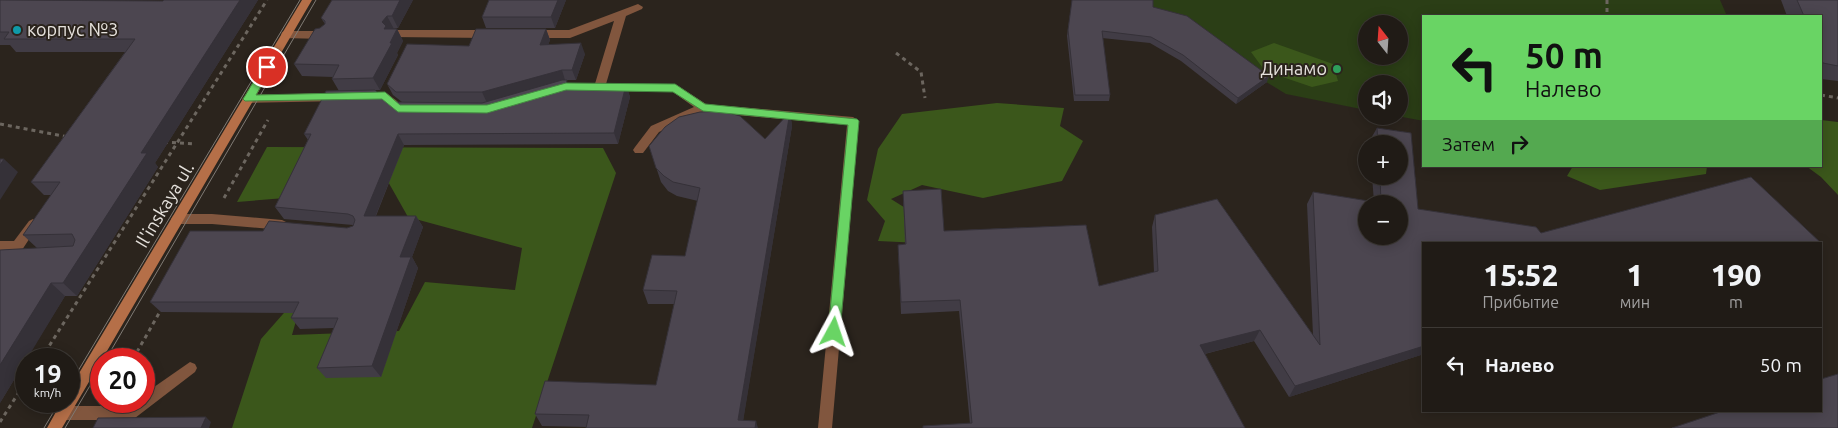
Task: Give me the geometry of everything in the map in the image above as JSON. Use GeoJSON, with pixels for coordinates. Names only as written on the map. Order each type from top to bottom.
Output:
{"type":"FeatureCollection","features":[{"type":"Feature","properties":{"kind":"street","name":"Il'inskaya ul."},"geometry":{"type":"LineString","coordinates":[[80,383],[307,0]]}},
{"type":"Feature","properties":{"kind":"street","name":"Il'inskaya ul."},"geometry":{"type":"LineString","coordinates":[[54,428],[62,413]]}},
{"type":"Feature","properties":{"kind":"lane"},"geometry":{"type":"LineString","coordinates":[[522,34],[570,34],[638,7]]}},
{"type":"Feature","properties":{"kind":"lane"},"geometry":{"type":"LineString","coordinates":[[621,14],[596,87],[675,88],[703,108]]}},
{"type":"Feature","properties":{"kind":"lane"},"geometry":{"type":"LineString","coordinates":[[395,34],[502,34]]}},
{"type":"Feature","properties":{"kind":"lane"},"geometry":{"type":"LineString","coordinates":[[286,35],[326,35]]}},
{"type":"Feature","properties":{"kind":"lane"},"geometry":{"type":"LineString","coordinates":[[248,99],[387,91],[398,108],[418,109]]}},
{"type":"Feature","properties":{"kind":"lane"},"geometry":{"type":"LineString","coordinates":[[639,150],[655,129],[703,108],[853,121],[825,428]]}},
{"type":"Feature","properties":{"kind":"lane"},"geometry":{"type":"LineString","coordinates":[[30,255],[11,256],[41,212]]}},
{"type":"Feature","properties":{"kind":"lane"},"geometry":{"type":"LineString","coordinates":[[177,219],[212,219],[298,227]]}},
{"type":"Feature","properties":{"kind":"lane"},"geometry":{"type":"LineString","coordinates":[[0,246],[17,246]]}},
{"type":"Feature","properties":{"kind":"lane"},"geometry":{"type":"LineString","coordinates":[[80,413],[130,413],[190,368]]}},
{"type":"Feature","properties":{"kind":"path"},"geometry":{"type":"LineString","coordinates":[[48,348],[110,253],[267,0]]}},
{"type":"Feature","properties":{"kind":"path"},"geometry":{"type":"LineString","coordinates":[[1607,0],[1607,15]]}},
{"type":"Feature","properties":{"kind":"path"},"geometry":{"type":"LineString","coordinates":[[896,54],[921,72],[925,98]]}},
{"type":"Feature","properties":{"kind":"path"},"geometry":{"type":"LineString","coordinates":[[1822,95],[1838,98]]}},
{"type":"Feature","properties":{"kind":"path"},"geometry":{"type":"LineString","coordinates":[[212,219],[280,98]]}},
{"type":"Feature","properties":{"kind":"path"},"geometry":{"type":"LineString","coordinates":[[0,124],[75,139]]}},
{"type":"Feature","properties":{"kind":"path"},"geometry":{"type":"LineString","coordinates":[[160,142],[221,145]]}},
{"type":"Feature","properties":{"kind":"path"},"geometry":{"type":"LineString","coordinates":[[104,252],[110,253]]}},
{"type":"Feature","properties":{"kind":"path"},"geometry":{"type":"LineString","coordinates":[[140,348],[166,301]]}},
{"type":"Feature","properties":{"kind":"path"},"geometry":{"type":"LineString","coordinates":[[0,422],[15,399]]}},
{"type":"Feature","properties":{"kind":"green space","name":"Динамо"},"geometry":{"type":"Polygon","coordinates":[[[1152,0],[1720,0],[1727,15],[1422,15],[1422,121],[1408,118],[1408,75],[1358,75],[1358,108],[1286,94],[1152,13],[1152,0]]]}},
{"type":"Feature","properties":{"kind":"green space"},"geometry":{"type":"Polygon","coordinates":[[[1274,43],[1333,64],[1338,81],[1312,87],[1265,71],[1251,52],[1274,43]]]}},
{"type":"Feature","properties":{"kind":"green space"},"geometry":{"type":"Polygon","coordinates":[[[997,103],[1064,108],[1060,126],[1083,141],[1062,181],[983,198],[922,185],[891,199],[926,221],[921,243],[878,241],[885,221],[867,200],[878,149],[902,114],[997,103]]]}},
{"type":"Feature","properties":{"kind":"green space"},"geometry":{"type":"Polygon","coordinates":[[[1822,120],[1838,122],[1838,195],[1821,177],[1807,167],[1822,167],[1822,120]]]}},
{"type":"Feature","properties":{"kind":"green space"},"geometry":{"type":"Polygon","coordinates":[[[267,147],[603,148],[616,173],[532,428],[232,428],[261,339],[305,289],[292,335],[399,331],[425,282],[515,290],[522,248],[408,217],[373,155],[285,198],[237,202],[267,147]]]}},
{"type":"Feature","properties":{"kind":"green space"},"geometry":{"type":"Polygon","coordinates":[[[1572,167],[1707,167],[1706,174],[1600,190],[1567,176],[1572,167]]]}},
{"type":"Feature","properties":{"kind":"building"},"geometry":{"type":"Polygon","coordinates":[[[0,0],[240,0],[141,153],[147,153],[63,283],[51,283],[0,365],[0,250],[73,246],[75,240],[72,234],[23,235],[60,182],[31,182],[135,39],[4,39],[9,32],[0,32],[0,0]]]}},
{"type":"Feature","properties":{"kind":"building"},"geometry":{"type":"Polygon","coordinates":[[[332,0],[400,0],[392,16],[387,16],[382,22],[386,26],[384,29],[397,29],[390,43],[392,43],[373,78],[332,79],[339,65],[294,64],[315,29],[325,24],[325,21],[321,18],[332,0]]]}},
{"type":"Feature","properties":{"kind":"building"},"geometry":{"type":"Polygon","coordinates":[[[489,0],[558,0],[551,17],[482,17],[489,0]]]}},
{"type":"Feature","properties":{"kind":"building"},"geometry":{"type":"Polygon","coordinates":[[[1072,0],[1153,0],[1153,7],[1187,16],[1269,76],[1238,98],[1183,55],[1151,37],[1102,31],[1110,95],[1075,95],[1068,30],[1072,0]]]}},
{"type":"Feature","properties":{"kind":"building"},"geometry":{"type":"Polygon","coordinates":[[[1797,0],[1838,0],[1838,66],[1823,63],[1822,60],[1822,15],[1804,15],[1797,0]]]}},
{"type":"Feature","properties":{"kind":"building"},"geometry":{"type":"Polygon","coordinates":[[[476,29],[546,29],[540,45],[581,43],[572,70],[562,70],[482,92],[396,92],[387,84],[407,44],[469,46],[476,29]]]}},
{"type":"Feature","properties":{"kind":"building"},"geometry":{"type":"Polygon","coordinates":[[[567,80],[566,86],[626,85],[614,133],[398,134],[364,216],[416,216],[400,257],[411,257],[372,366],[317,368],[338,318],[291,318],[299,302],[150,302],[190,231],[263,231],[269,221],[347,228],[353,226],[355,220],[353,216],[348,214],[275,207],[311,134],[304,134],[326,91],[375,90],[386,101],[392,102],[482,103],[567,80]]]}},
{"type":"Feature","properties":{"kind":"building"},"geometry":{"type":"Polygon","coordinates":[[[722,111],[740,116],[765,139],[790,112],[738,420],[756,421],[755,428],[586,428],[589,415],[535,414],[545,381],[656,385],[677,291],[643,290],[652,255],[685,256],[700,188],[673,182],[664,176],[656,168],[649,146],[665,127],[679,117],[700,112],[722,111]]]}},
{"type":"Feature","properties":{"kind":"building"},"geometry":{"type":"Polygon","coordinates":[[[1377,128],[1411,133],[1418,209],[1536,227],[1541,233],[1751,177],[1820,242],[1422,242],[1422,347],[1295,386],[1260,330],[1200,345],[1245,428],[923,428],[923,426],[972,423],[960,300],[901,302],[898,245],[906,244],[903,191],[941,189],[944,231],[1086,225],[1099,286],[1158,271],[1155,215],[1217,199],[1320,345],[1313,192],[1358,199],[1358,245],[1408,245],[1408,195],[1381,195],[1380,185],[1408,185],[1408,135],[1377,135],[1377,128]]]}},
{"type":"Feature","properties":{"kind":"building"},"geometry":{"type":"Polygon","coordinates":[[[1838,374],[1838,428],[1672,428],[1720,412],[1822,412],[1822,379],[1838,374]]]}},
{"type":"Feature","properties":{"kind":"building"},"geometry":{"type":"Polygon","coordinates":[[[206,417],[201,428],[93,428],[98,418],[206,417]]]}},
{"type":"Feature","properties":{"kind":"tram line"},"geometry":{"type":"LineString","coordinates":[[80,368],[300,0]]}},
{"type":"Feature","properties":{"kind":"tram line"},"geometry":{"type":"LineString","coordinates":[[112,348],[316,0]]}},
{"type":"Feature","properties":{"kind":"tram line"},"geometry":{"type":"LineString","coordinates":[[65,428],[90,386]]}},
{"type":"Feature","properties":{"kind":"tram line"},"geometry":{"type":"LineString","coordinates":[[44,428],[53,413]]}},
{"type":"Feature","properties":{"kind":"place","name":"корпус №3"},"geometry":{"type":"Point","coordinates":[17,30]}},
{"type":"Feature","properties":{"kind":"place","name":"Динамо"},"geometry":{"type":"Point","coordinates":[1337,69]}},
{"type":"Feature","properties":{"kind":"route"},"geometry":{"type":"LineString","coordinates":[[267,67],[248,99],[385,96],[398,108],[487,109],[566,86],[675,88],[703,108],[853,121],[834,332]]}}]}
